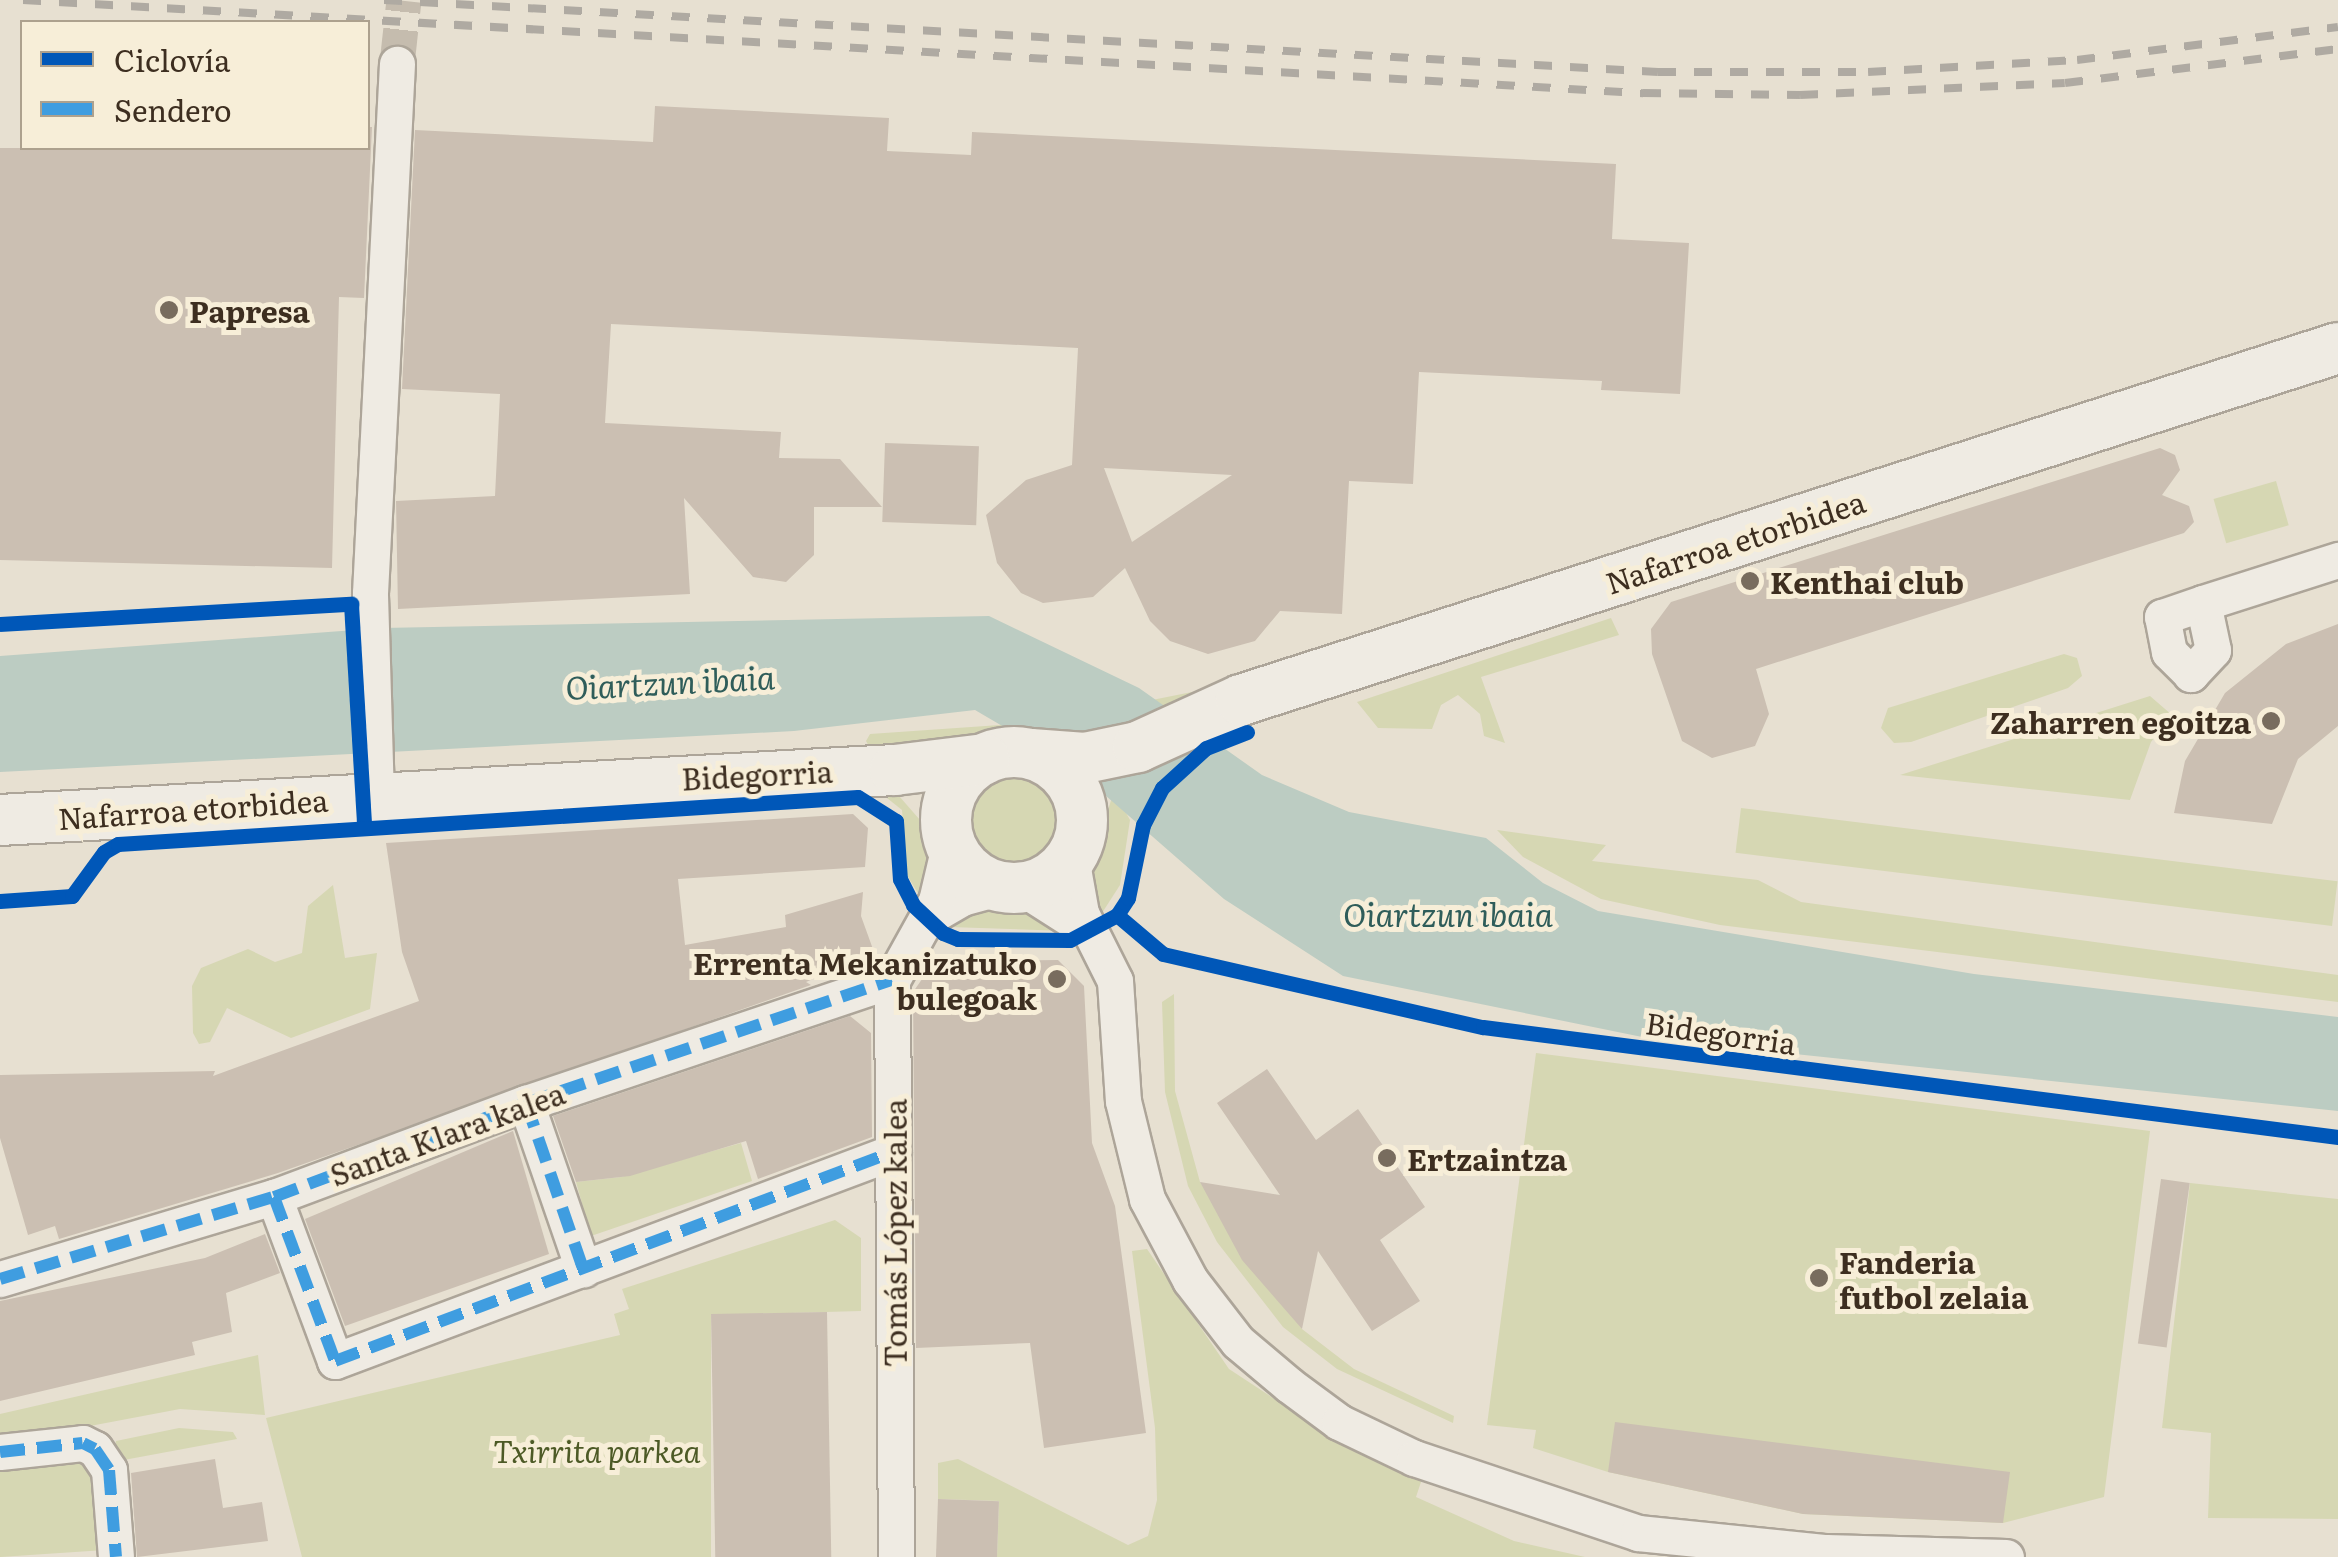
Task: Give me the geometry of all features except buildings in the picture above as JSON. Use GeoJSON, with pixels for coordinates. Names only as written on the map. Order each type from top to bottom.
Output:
{"type":"FeatureCollection","features":[{"type":"Feature","properties":{"kind":"main road","name":"Nafarroa etorbidea"},"geometry":{"type":"LineString","coordinates":[[0,820],[375,779],[865,770],[1008,756],[1086,758],[1138,747],[1241,700],[2338,348]]}},
{"type":"Feature","properties":{"kind":"main road","name":"Nafarroa etorbidea"},"geometry":{"type":"LineString","coordinates":[[1077,838],[1138,747]]}},
{"type":"Feature","properties":{"kind":"main road"},"geometry":{"type":"LineString","coordinates":[[1008,756],[1073,785],[1077,838],[1050,878],[1012,888],[964,867],[948,828],[954,788],[1008,756]]}},
{"type":"Feature","properties":{"kind":"main road","name":"Nafarroa etorbidea"},"geometry":{"type":"LineString","coordinates":[[865,770],[908,787],[948,828]]}},
{"type":"Feature","properties":{"kind":"street"},"geometry":{"type":"LineString","coordinates":[[375,779],[369,620],[397,64]]}},
{"type":"Feature","properties":{"kind":"street"},"geometry":{"type":"LineString","coordinates":[[2203,603],[2338,560]]}},
{"type":"Feature","properties":{"kind":"street","name":"Tomás López kalea"},"geometry":{"type":"LineString","coordinates":[[896,1557],[892,980],[943,882],[948,828]]}},
{"type":"Feature","properties":{"kind":"street"},"geometry":{"type":"LineString","coordinates":[[1077,838],[1074,894],[1114,982],[1123,1101],[1160,1228],[1238,1342],[1338,1422],[1489,1486],[1638,1533],[1826,1552],[2006,1557]]}},
{"type":"Feature","properties":{"kind":"street"},"geometry":{"type":"LineString","coordinates":[[926,919],[962,898],[1012,888],[1088,931]]}},
{"type":"Feature","properties":{"kind":"street","name":"Santa Klara kalea"},"geometry":{"type":"LineString","coordinates":[[12,1275],[274,1197],[526,1103],[892,980]]}},
{"type":"Feature","properties":{"kind":"street"},"geometry":{"type":"LineString","coordinates":[[526,1103],[583,1269]]}},
{"type":"Feature","properties":{"kind":"street"},"geometry":{"type":"LineString","coordinates":[[274,1197],[335,1361],[894,1152]]}},
{"type":"Feature","properties":{"kind":"street"},"geometry":{"type":"LineString","coordinates":[[0,1452],[83,1443],[95,1450],[109,1470],[116,1557]]}},
{"type":"Feature","properties":{"kind":"green space"},"geometry":{"type":"Polygon","coordinates":[[[2276,481],[2289,525],[2226,543],[2214,499],[2276,481]]]}},
{"type":"Feature","properties":{"kind":"green space"},"geometry":{"type":"Polygon","coordinates":[[[1611,618],[1619,635],[1481,677],[1505,743],[1484,736],[1480,714],[1458,695],[1441,705],[1432,729],[1378,728],[1357,702],[1611,618]]]}},
{"type":"Feature","properties":{"kind":"green space"},"geometry":{"type":"Polygon","coordinates":[[[2064,654],[2077,658],[2082,676],[2068,688],[1911,742],[1894,743],[1881,728],[1888,708],[2064,654]]]}},
{"type":"Feature","properties":{"kind":"green space"},"geometry":{"type":"Polygon","coordinates":[[[1197,691],[1136,722],[870,748],[866,741],[870,734],[1042,722],[1197,691]]]}},
{"type":"Feature","properties":{"kind":"green space"},"geometry":{"type":"Polygon","coordinates":[[[2150,696],[2172,715],[2151,742],[2130,800],[1900,775],[2150,696]]]}},
{"type":"Feature","properties":{"kind":"green space"},"geometry":{"type":"Polygon","coordinates":[[[1013,775],[1038,782],[1050,794],[1057,819],[1050,844],[1038,856],[1013,863],[988,856],[976,844],[969,819],[976,794],[988,782],[1013,775]]]}},
{"type":"Feature","properties":{"kind":"green space"},"geometry":{"type":"Polygon","coordinates":[[[877,790],[899,796],[927,828],[934,845],[919,895],[907,875],[902,810],[877,790]]]}},
{"type":"Feature","properties":{"kind":"green space"},"geometry":{"type":"Polygon","coordinates":[[[1114,791],[1130,820],[1120,885],[1102,913],[1088,873],[1114,791]]]}},
{"type":"Feature","properties":{"kind":"green space"},"geometry":{"type":"Polygon","coordinates":[[[1741,808],[2338,881],[2332,926],[1736,853],[1741,808]]]}},
{"type":"Feature","properties":{"kind":"green space"},"geometry":{"type":"Polygon","coordinates":[[[1497,830],[1606,845],[1592,861],[1758,880],[1801,902],[2338,975],[2338,1002],[1720,925],[1601,899],[1523,857],[1497,830]]]}},
{"type":"Feature","properties":{"kind":"green space"},"geometry":{"type":"Polygon","coordinates":[[[333,885],[345,958],[377,953],[370,1009],[291,1038],[227,1008],[210,1042],[199,1044],[193,1033],[192,986],[201,968],[248,949],[275,962],[302,953],[308,906],[333,885]]]}},
{"type":"Feature","properties":{"kind":"green space"},"geometry":{"type":"Polygon","coordinates":[[[998,902],[1022,904],[1067,931],[949,927],[998,902]]]}},
{"type":"Feature","properties":{"kind":"green space"},"geometry":{"type":"Polygon","coordinates":[[[1174,994],[1175,1091],[1200,1182],[1302,1329],[1354,1369],[1454,1416],[1453,1423],[1337,1369],[1283,1327],[1217,1242],[1188,1186],[1165,1092],[1162,1002],[1174,994]]]}},
{"type":"Feature","properties":{"kind":"green space","name":"Fanderia futbol zelaia"},"geometry":{"type":"Polygon","coordinates":[[[1536,1053],[2150,1131],[2104,1497],[2003,1523],[1803,1514],[1608,1472],[1533,1448],[1536,1430],[1487,1425],[1536,1053]]]}},
{"type":"Feature","properties":{"kind":"green space"},"geometry":{"type":"Polygon","coordinates":[[[741,1143],[752,1181],[591,1236],[576,1182],[621,1177],[741,1143]]]}},
{"type":"Feature","properties":{"kind":"green space"},"geometry":{"type":"Polygon","coordinates":[[[2190,1183],[2338,1199],[2338,1519],[2208,1518],[2211,1433],[2162,1428],[2190,1183]]]}},
{"type":"Feature","properties":{"kind":"green space","name":"Txirrita parkea"},"geometry":{"type":"Polygon","coordinates":[[[835,1220],[861,1238],[861,1311],[711,1315],[711,1557],[302,1557],[266,1418],[620,1335],[614,1314],[629,1309],[622,1289],[835,1220]]]}},
{"type":"Feature","properties":{"kind":"green space"},"geometry":{"type":"Polygon","coordinates":[[[1147,1249],[1229,1369],[1314,1425],[1422,1479],[1416,1497],[1514,1541],[1585,1557],[997,1557],[999,1501],[938,1499],[938,1463],[958,1459],[1128,1545],[1148,1536],[1157,1500],[1155,1428],[1132,1251],[1147,1249]]]}},
{"type":"Feature","properties":{"kind":"green space"},"geometry":{"type":"Polygon","coordinates":[[[258,1355],[265,1415],[180,1409],[0,1443],[0,1414],[258,1355]]]}},
{"type":"Feature","properties":{"kind":"green space"},"geometry":{"type":"Polygon","coordinates":[[[179,1428],[233,1432],[237,1439],[113,1462],[116,1441],[179,1428]]]}},
{"type":"Feature","properties":{"kind":"green space"},"geometry":{"type":"Polygon","coordinates":[[[74,1452],[100,1472],[105,1550],[0,1557],[0,1468],[74,1452]]]}},
{"type":"Feature","properties":{"kind":"water","name":"Oiartzun ibaia"},"geometry":{"type":"Polygon","coordinates":[[[989,616],[1139,688],[1262,775],[1349,812],[1486,838],[1543,883],[1598,911],[1974,974],[2338,1017],[2338,1111],[1652,1039],[1343,976],[1224,899],[1074,768],[975,710],[794,731],[0,772],[0,656],[382,628],[989,616]]]}},
{"type":"Feature","properties":{"kind":"tunnel"},"geometry":{"type":"LineString","coordinates":[[397,64],[404,0]]}},
{"type":"Feature","properties":{"kind":"railway"},"geometry":{"type":"LineString","coordinates":[[23,0],[1643,93],[1800,95],[2065,83],[2338,49]]}},
{"type":"Feature","properties":{"kind":"railway"},"geometry":{"type":"LineString","coordinates":[[384,0],[1658,72],[1868,72],[2077,60],[2338,27]]}},
{"type":"Feature","properties":{"kind":"marked path"},"geometry":{"type":"LineString","coordinates":[[0,1279],[274,1197],[526,1103],[892,980]]}},
{"type":"Feature","properties":{"kind":"marked path"},"geometry":{"type":"LineString","coordinates":[[526,1103],[583,1269]]}},
{"type":"Feature","properties":{"kind":"marked path"},"geometry":{"type":"LineString","coordinates":[[274,1197],[335,1361],[893,1152]]}},
{"type":"Feature","properties":{"kind":"marked path"},"geometry":{"type":"LineString","coordinates":[[0,1452],[83,1443],[95,1449],[109,1470],[116,1557]]}},
{"type":"Feature","properties":{"kind":"cycle path"},"geometry":{"type":"LineString","coordinates":[[0,624],[351,604],[364,826]]}},
{"type":"Feature","properties":{"kind":"cycle path","name":"Bidegorria"},"geometry":{"type":"LineString","coordinates":[[0,901],[72,896],[104,852],[118,844],[858,797],[896,821],[900,879],[913,905],[943,933],[958,939],[1070,940],[1117,915],[1128,898],[1143,825],[1162,788],[1206,748],[1247,732]]}},
{"type":"Feature","properties":{"kind":"cycle path","name":"Bidegorria"},"geometry":{"type":"LineString","coordinates":[[1117,915],[1163,954],[1483,1027],[2338,1137]]}},
{"type":"Feature","properties":{"kind":"place","name":"Papresa"},"geometry":{"type":"Point","coordinates":[169,310]}},
{"type":"Feature","properties":{"kind":"place","name":"Kenthai club"},"geometry":{"type":"Point","coordinates":[1750,581]}},
{"type":"Feature","properties":{"kind":"place","name":"Zaharren egoitza"},"geometry":{"type":"Point","coordinates":[2271,721]}},
{"type":"Feature","properties":{"kind":"place","name":"Errenta Mekanizatuko bulegoak"},"geometry":{"type":"Point","coordinates":[1057,979]}},
{"type":"Feature","properties":{"kind":"place","name":"Ertzaintza"},"geometry":{"type":"Point","coordinates":[1387,1158]}},
{"type":"Feature","properties":{"kind":"place","name":"Fanderia futbol zelaia"},"geometry":{"type":"Point","coordinates":[1819,1278]}}]}
